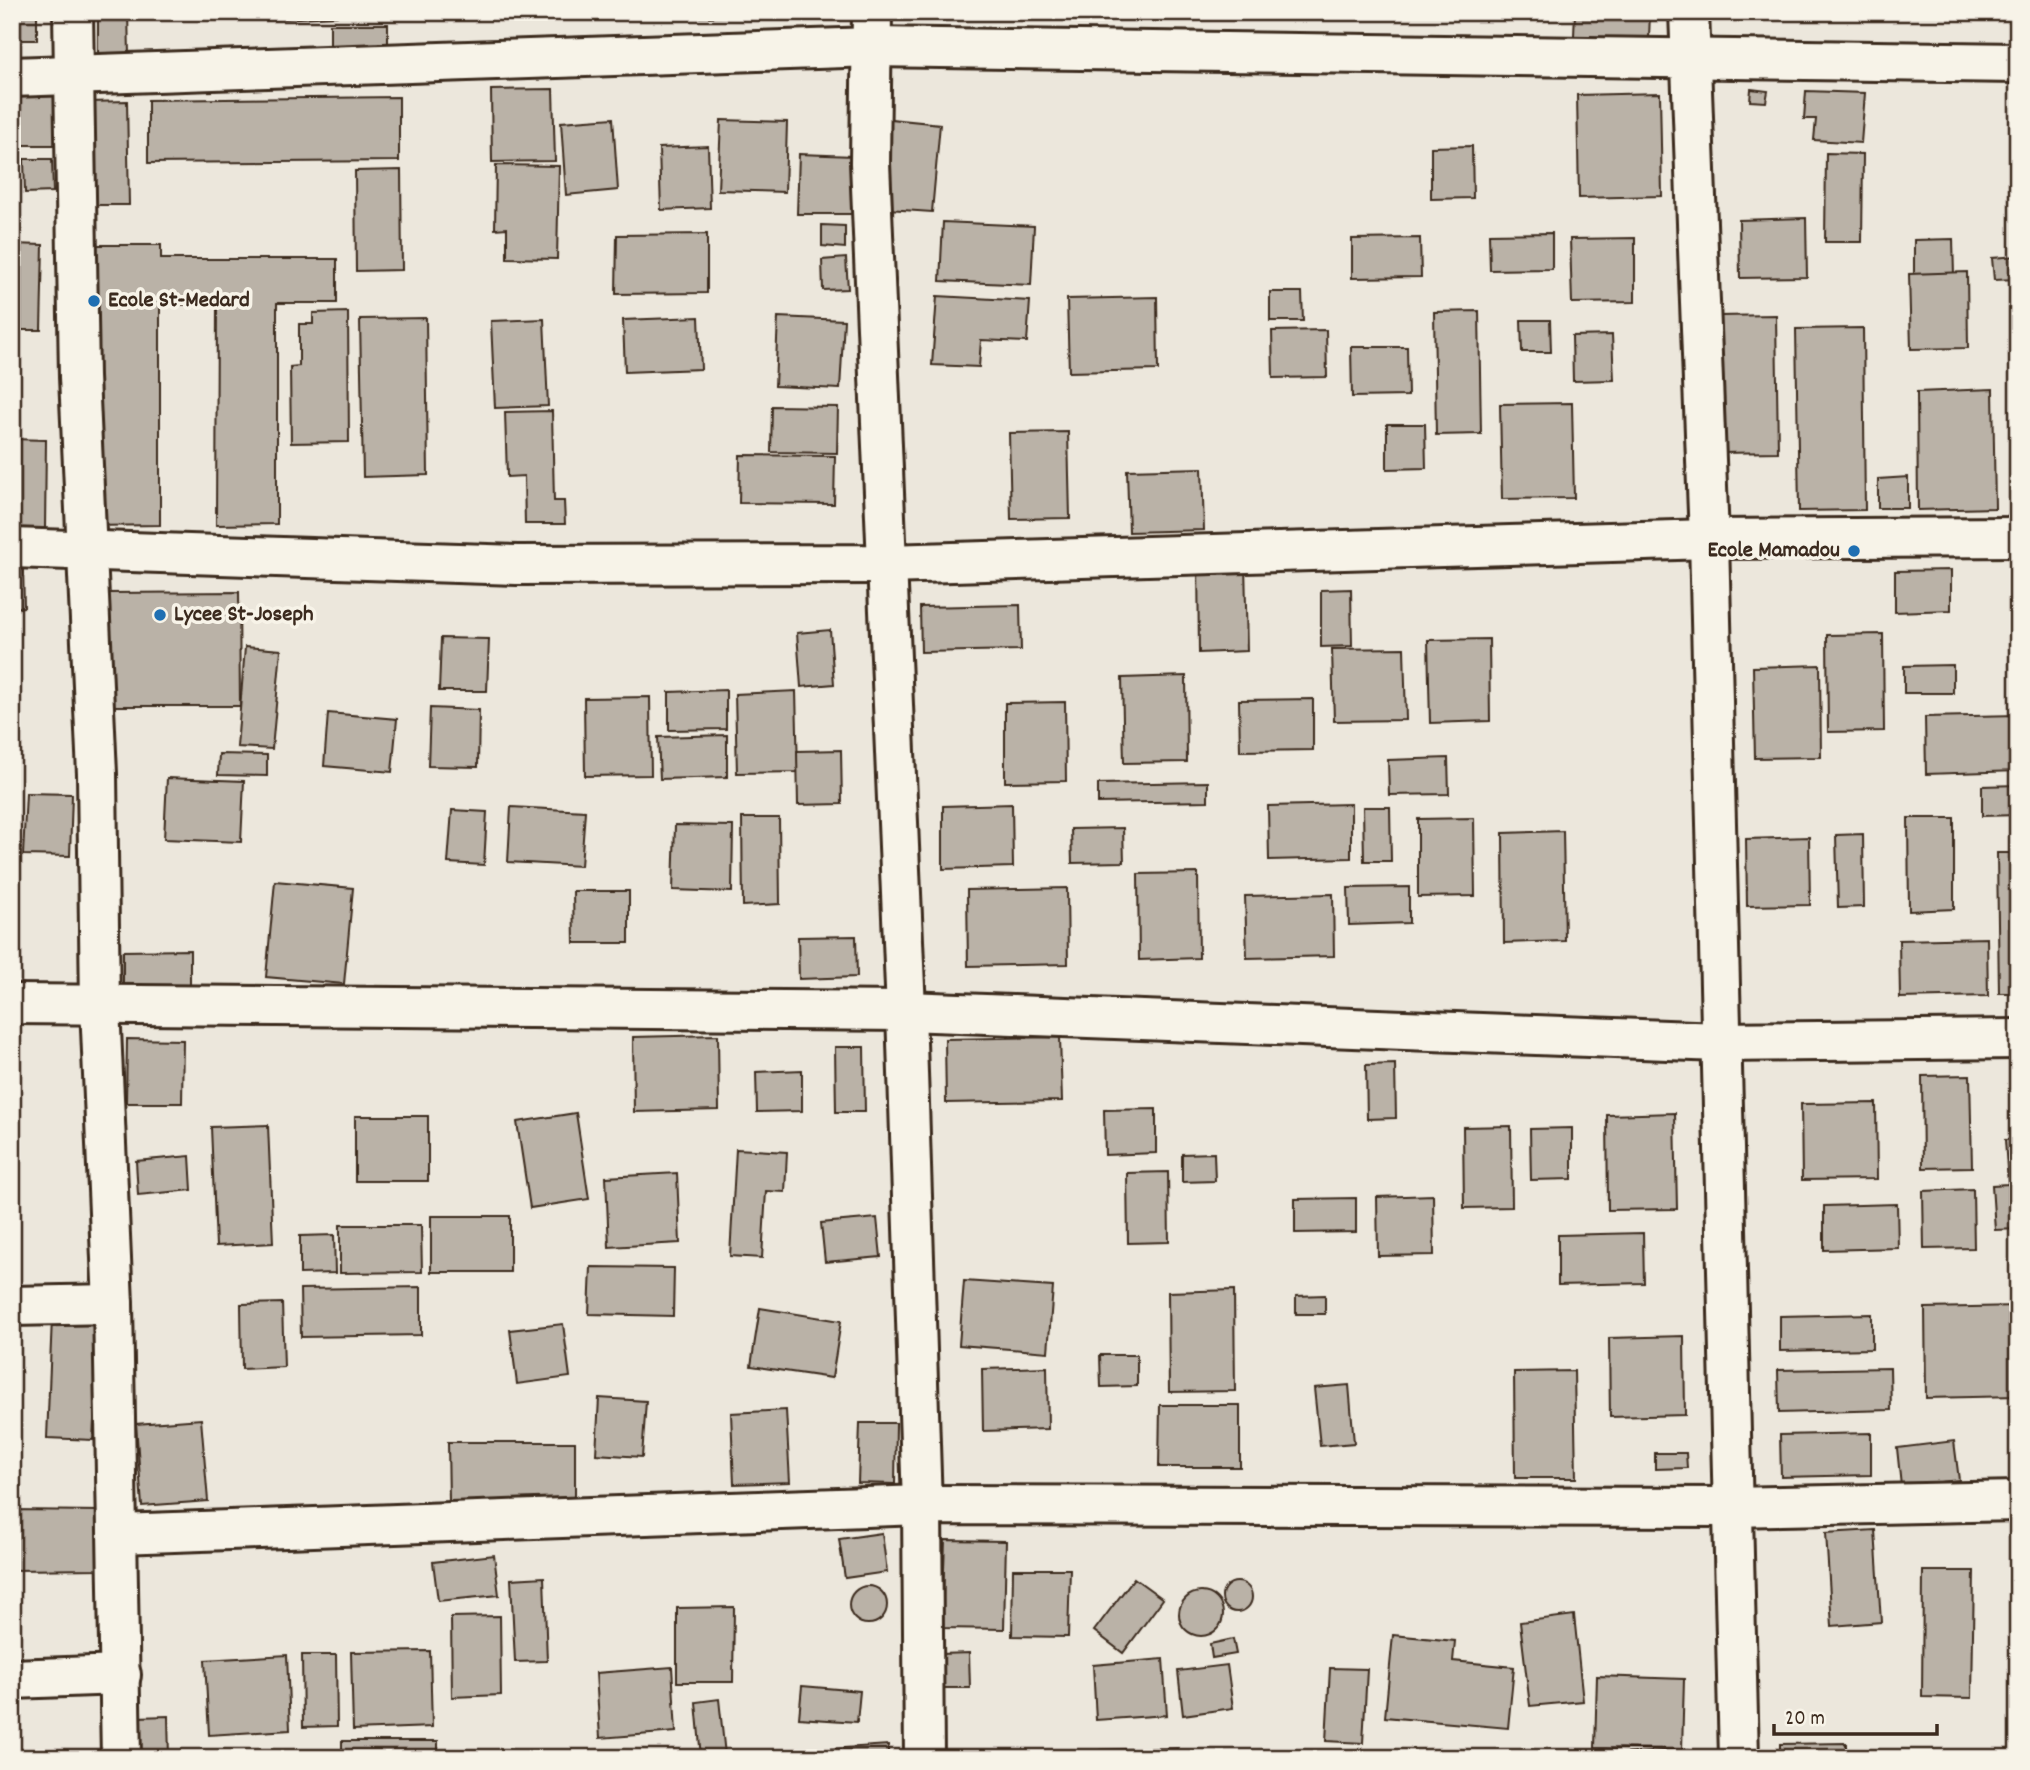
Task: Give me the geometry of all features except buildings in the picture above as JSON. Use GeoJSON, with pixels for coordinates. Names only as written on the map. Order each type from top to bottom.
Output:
{"type":"FeatureCollection","features":[{"type":"Feature","properties":{"kind":"street"},"geometry":{"type":"LineString","coordinates":[[73,12],[79,377],[97,774],[100,1006],[113,1304],[121,1758]]}},
{"type":"Feature","properties":{"kind":"street"},"geometry":{"type":"LineString","coordinates":[[1689,12],[1709,539],[1738,1758]]}},
{"type":"Feature","properties":{"kind":"street"},"geometry":{"type":"LineString","coordinates":[[872,30],[870,163],[906,1012],[922,1505],[924,1758]]}},
{"type":"Feature","properties":{"kind":"street"},"geometry":{"type":"LineString","coordinates":[[12,77],[872,30],[1692,59],[2018,63]]}},
{"type":"Feature","properties":{"kind":"street"},"geometry":{"type":"LineString","coordinates":[[12,548],[87,548],[517,565],[888,564],[1709,539],[2018,537]]}},
{"type":"Feature","properties":{"kind":"street"},"geometry":{"type":"LineString","coordinates":[[12,1004],[906,1012],[1720,1042],[2018,1039]]}},
{"type":"Feature","properties":{"kind":"street"},"geometry":{"type":"LineString","coordinates":[[12,1306],[113,1304]]}},
{"type":"Feature","properties":{"kind":"street"},"geometry":{"type":"LineString","coordinates":[[119,1534],[922,1505],[1732,1507],[2018,1502]]}},
{"type":"Feature","properties":{"kind":"street"},"geometry":{"type":"LineString","coordinates":[[12,1679],[121,1675]]}},
{"type":"Feature","properties":{"kind":"place","name":"Ecole St-Medard"},"geometry":{"type":"Point","coordinates":[94,301]}},
{"type":"Feature","properties":{"kind":"place","name":"Ecole Mamadou"},"geometry":{"type":"Point","coordinates":[1854,551]}},
{"type":"Feature","properties":{"kind":"place","name":"Lycee St-Joseph"},"geometry":{"type":"Point","coordinates":[160,615]}}]}
